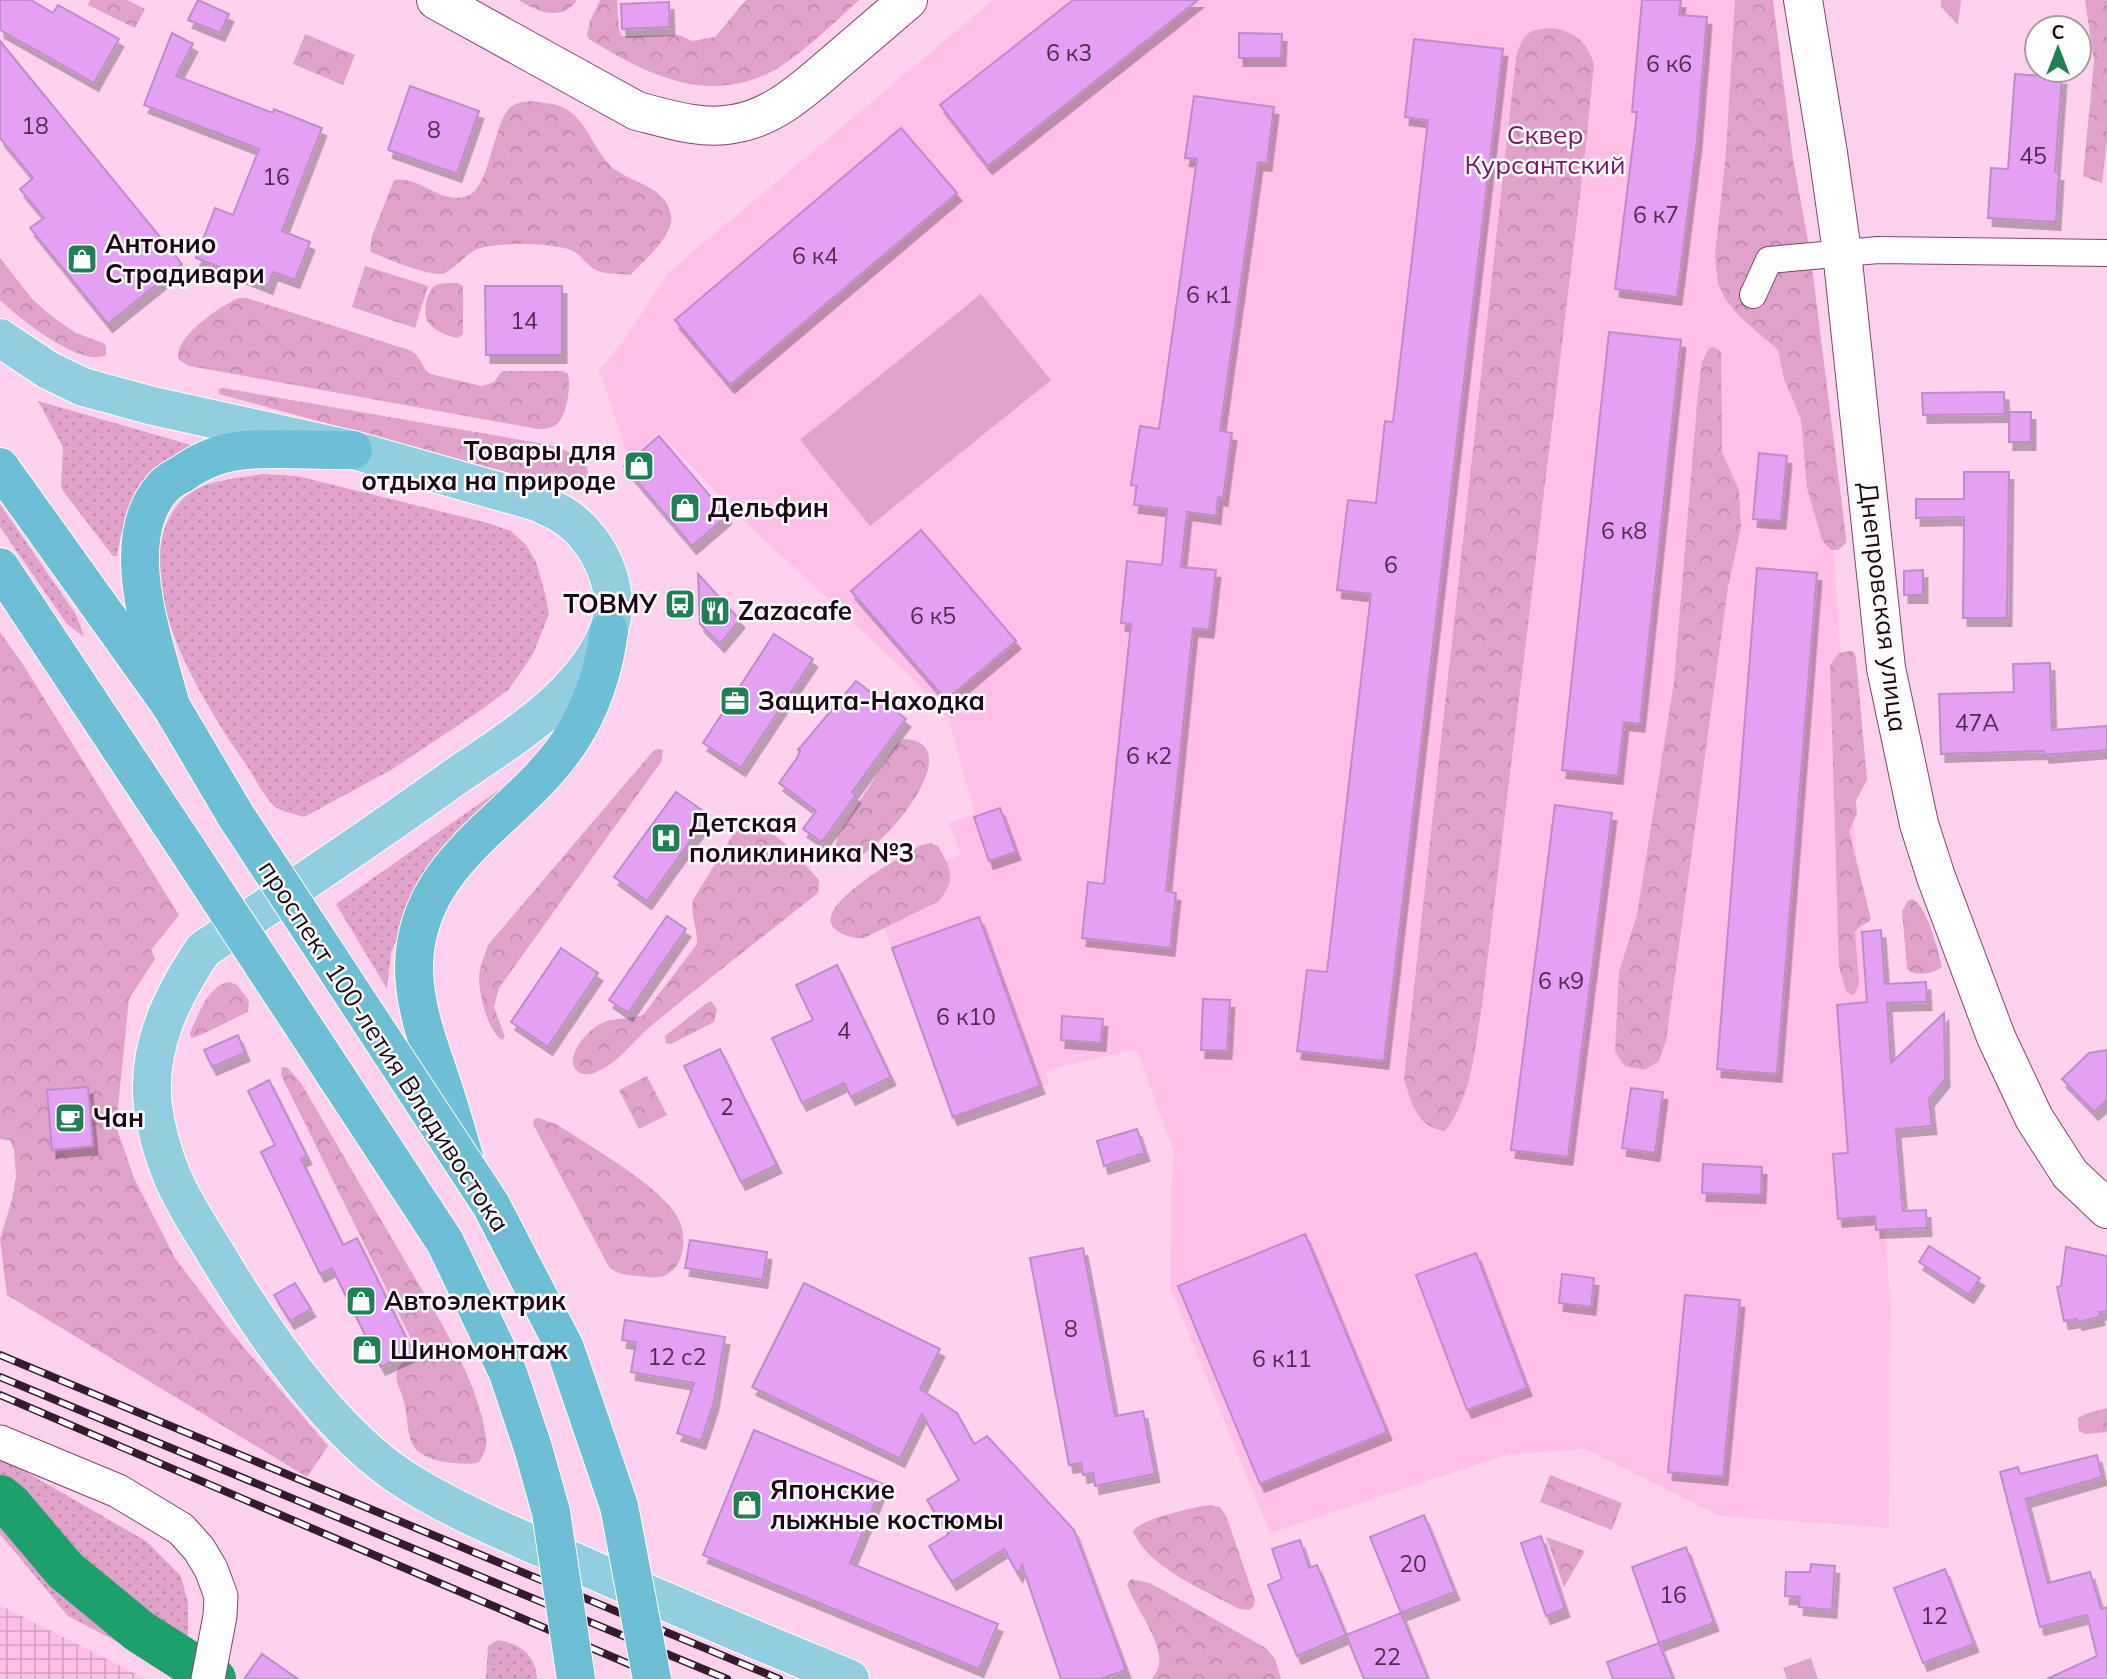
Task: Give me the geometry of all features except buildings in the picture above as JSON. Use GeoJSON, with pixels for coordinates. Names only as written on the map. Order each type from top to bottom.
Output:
{"type":"FeatureCollection","features":[{"type":"Feature","properties":{"kind":"highway"},"geometry":{"type":"LineString","coordinates":[[171,706],[143,594],[139,562],[141,534],[150,507],[165,486],[191,467],[216,455],[246,450],[353,450]]}},
{"type":"Feature","properties":{"kind":"highway","name":"проспект 100-летия Владивостока"},"geometry":{"type":"LineString","coordinates":[[0,467],[171,706],[236,816],[491,1205],[565,1348],[619,1506],[652,1679]]}},
{"type":"Feature","properties":{"kind":"highway"},"geometry":{"type":"LineString","coordinates":[[0,567],[445,1241],[508,1373],[533,1448],[551,1512],[576,1679]]}},
{"type":"Feature","properties":{"kind":"highway"},"geometry":{"type":"LineString","coordinates":[[468,1169],[423,1026],[415,988],[415,949],[426,907],[452,864],[545,772],[569,742],[584,718],[597,686],[606,659],[609,631]]}},
{"type":"Feature","properties":{"kind":"main road"},"geometry":{"type":"LineString","coordinates":[[436,0],[637,111],[707,125],[734,124],[764,115],[795,96],[908,0]]}},
{"type":"Feature","properties":{"kind":"main road","name":"Днепровская улица"},"geometry":{"type":"LineString","coordinates":[[1803,0],[1842,252],[1886,668],[1919,824],[1996,1037],[2034,1118],[2070,1174],[2107,1209]]}},
{"type":"Feature","properties":{"kind":"main road"},"geometry":{"type":"LineString","coordinates":[[0,338],[48,370],[83,387],[153,406],[353,450],[537,502],[566,516],[582,531],[598,554],[609,577],[613,599],[609,631],[597,654],[550,708],[405,813],[203,950],[181,982],[160,1029],[153,1075],[153,1104],[159,1139],[173,1178],[241,1296],[326,1410],[369,1452],[409,1483],[528,1542],[850,1679]]}},
{"type":"Feature","properties":{"kind":"street"},"geometry":{"type":"LineString","coordinates":[[1754,295],[1769,260],[1878,250],[2107,253]]}},
{"type":"Feature","properties":{"kind":"street"},"geometry":{"type":"LineString","coordinates":[[0,1442],[118,1491],[181,1528],[199,1549],[211,1569],[221,1596],[211,1667]]}},
{"type":"Feature","properties":{"kind":"shaded area"},"geometry":{"type":"Polygon","coordinates":[[[993,0],[1751,0],[1763,42],[1823,354],[1836,591],[1890,1300],[1889,1528],[1720,1516],[1586,1449],[1509,1454],[1270,1533],[1170,1287],[1174,1153],[1137,1049],[1046,1070],[1049,1084],[952,1121],[871,888],[961,855],[949,823],[975,814],[949,720],[911,677],[735,512],[660,433],[629,458],[599,370],[622,343],[669,272],[993,0]]]}},
{"type":"Feature","properties":{"kind":"shaded area"},"geometry":{"type":"Polygon","coordinates":[[[0,1605],[146,1679],[0,1679],[0,1605]]]}},
{"type":"Feature","properties":{"kind":"green space"},"geometry":{"type":"Polygon","coordinates":[[[90,0],[127,0],[145,9],[135,28],[88,5],[90,0]]]}},
{"type":"Feature","properties":{"kind":"green space"},"geometry":{"type":"Polygon","coordinates":[[[519,0],[577,0],[565,11],[550,13],[519,0]]]}},
{"type":"Feature","properties":{"kind":"green space"},"geometry":{"type":"Polygon","coordinates":[[[600,0],[617,0],[622,36],[679,35],[692,41],[715,37],[746,0],[859,0],[782,66],[747,81],[723,86],[677,81],[654,74],[589,39],[587,35],[590,21],[600,0]]]}},
{"type":"Feature","properties":{"kind":"green space"},"geometry":{"type":"Polygon","coordinates":[[[1735,0],[1773,0],[1793,159],[1810,252],[1846,537],[1846,543],[1838,550],[1831,550],[1822,540],[1807,488],[1801,419],[1784,379],[1778,350],[1740,317],[1726,300],[1718,284],[1715,255],[1726,152],[1735,0]]]}},
{"type":"Feature","properties":{"kind":"green space"},"geometry":{"type":"Polygon","coordinates":[[[1941,0],[1961,0],[1958,25],[1941,7],[1941,0]]]}},
{"type":"Feature","properties":{"kind":"green space"},"geometry":{"type":"Polygon","coordinates":[[[2085,0],[2107,0],[2107,140],[2102,183],[2083,176],[2094,61],[2093,14],[2087,14],[2085,0]]]}},
{"type":"Feature","properties":{"kind":"green space","name":"Сквер Курсантский"},"geometry":{"type":"Polygon","coordinates":[[[1554,28],[1580,40],[1594,64],[1586,145],[1482,1005],[1467,1087],[1454,1118],[1445,1131],[1427,1125],[1421,1119],[1404,1079],[1516,57],[1528,34],[1554,28]]]}},
{"type":"Feature","properties":{"kind":"green space"},"geometry":{"type":"Polygon","coordinates":[[[305,34],[355,55],[343,85],[293,64],[305,34]]]}},
{"type":"Feature","properties":{"kind":"green space"},"geometry":{"type":"Polygon","coordinates":[[[531,101],[568,110],[581,123],[614,169],[656,192],[668,206],[671,222],[668,231],[657,247],[630,275],[598,271],[572,250],[540,245],[504,244],[483,247],[440,274],[424,272],[370,251],[372,236],[394,180],[413,182],[452,197],[461,198],[471,194],[478,188],[483,177],[505,113],[516,104],[531,101]]]}},
{"type":"Feature","properties":{"kind":"green space"},"geometry":{"type":"Polygon","coordinates":[[[0,258],[33,300],[76,333],[103,343],[106,346],[106,355],[95,357],[66,348],[35,329],[0,300],[0,258]]]}},
{"type":"Feature","properties":{"kind":"green space"},"geometry":{"type":"Polygon","coordinates":[[[365,266],[428,286],[415,328],[352,307],[365,266]]]}},
{"type":"Feature","properties":{"kind":"green space"},"geometry":{"type":"Polygon","coordinates":[[[448,283],[463,286],[463,334],[458,338],[437,330],[426,318],[430,292],[436,285],[448,283]]]}},
{"type":"Feature","properties":{"kind":"green space"},"geometry":{"type":"Polygon","coordinates":[[[981,294],[1051,380],[870,526],[800,440],[981,294]]]}},
{"type":"Feature","properties":{"kind":"green space"},"geometry":{"type":"Polygon","coordinates":[[[239,298],[247,298],[412,351],[430,374],[482,386],[494,382],[502,371],[563,371],[568,374],[569,379],[563,415],[556,425],[538,429],[189,366],[179,360],[182,342],[190,333],[210,315],[239,298]]]}},
{"type":"Feature","properties":{"kind":"green space"},"geometry":{"type":"Polygon","coordinates":[[[1714,347],[1721,352],[1722,452],[1739,490],[1741,527],[1728,587],[1666,1041],[1659,1061],[1645,1070],[1625,1066],[1615,1052],[1619,972],[1637,915],[1674,682],[1698,392],[1702,362],[1709,348],[1714,347]]]}},
{"type":"Feature","properties":{"kind":"green space"},"geometry":{"type":"Polygon","coordinates":[[[219,389],[550,445],[582,457],[587,477],[584,482],[569,485],[542,482],[219,394],[219,389]]]}},
{"type":"Feature","properties":{"kind":"green space"},"geometry":{"type":"Polygon","coordinates":[[[38,401],[191,445],[152,473],[133,504],[121,535],[117,556],[113,556],[63,491],[63,447],[38,401]]]}},
{"type":"Feature","properties":{"kind":"green space"},"geometry":{"type":"Polygon","coordinates":[[[263,474],[297,476],[511,531],[526,545],[536,562],[549,614],[533,654],[509,689],[391,770],[304,817],[274,806],[224,731],[187,667],[172,631],[162,594],[159,559],[165,527],[183,499],[200,487],[263,474]]]}},
{"type":"Feature","properties":{"kind":"green space"},"geometry":{"type":"Polygon","coordinates":[[[0,504],[77,616],[84,637],[67,624],[0,527],[0,504]]]}},
{"type":"Feature","properties":{"kind":"green space"},"geometry":{"type":"Polygon","coordinates":[[[0,632],[179,915],[151,950],[155,959],[129,999],[116,1126],[134,1178],[175,1258],[231,1332],[328,1446],[307,1477],[7,1295],[0,1239],[16,1176],[14,1150],[10,1140],[0,1139],[0,632]]]}},
{"type":"Feature","properties":{"kind":"green space"},"geometry":{"type":"Polygon","coordinates":[[[1854,652],[1856,658],[1867,780],[1856,800],[1857,814],[1849,831],[1871,919],[1855,932],[1859,983],[1852,995],[1846,991],[1839,967],[1830,665],[1839,653],[1854,652]]]}},
{"type":"Feature","properties":{"kind":"green space"},"geometry":{"type":"Polygon","coordinates":[[[904,739],[923,745],[929,760],[925,779],[896,824],[858,858],[843,864],[836,859],[838,835],[896,745],[904,739]]]}},
{"type":"Feature","properties":{"kind":"green space"},"geometry":{"type":"Polygon","coordinates":[[[654,750],[663,751],[661,762],[499,988],[494,1007],[505,1037],[502,1040],[492,1029],[479,985],[479,974],[488,945],[654,750]]]}},
{"type":"Feature","properties":{"kind":"green space"},"geometry":{"type":"Polygon","coordinates":[[[499,790],[505,790],[408,911],[391,953],[387,989],[336,904],[499,790]]]}},
{"type":"Feature","properties":{"kind":"green space"},"geometry":{"type":"Polygon","coordinates":[[[748,826],[769,832],[788,846],[819,880],[818,893],[644,1032],[610,1064],[594,1073],[584,1074],[577,1071],[573,1064],[574,1055],[587,1035],[607,1021],[643,1015],[697,944],[693,900],[734,833],[748,826]]]}},
{"type":"Feature","properties":{"kind":"green space"},"geometry":{"type":"Polygon","coordinates":[[[930,843],[938,846],[950,874],[948,886],[939,901],[864,938],[848,936],[834,928],[831,918],[836,907],[847,895],[896,860],[919,846],[930,843]]]}},
{"type":"Feature","properties":{"kind":"green space"},"geometry":{"type":"Polygon","coordinates":[[[1912,899],[1927,919],[1942,967],[1929,973],[1919,974],[1907,969],[1902,911],[1912,899]]]}},
{"type":"Feature","properties":{"kind":"green space"},"geometry":{"type":"Polygon","coordinates":[[[230,982],[237,985],[249,1001],[248,1012],[191,1038],[190,1033],[200,1010],[210,995],[222,984],[230,982]]]}},
{"type":"Feature","properties":{"kind":"green space"},"geometry":{"type":"Polygon","coordinates":[[[711,1001],[717,1009],[714,1022],[671,1044],[666,1043],[665,1036],[711,1001]]]}},
{"type":"Feature","properties":{"kind":"green space"},"geometry":{"type":"Polygon","coordinates":[[[282,1067],[288,1068],[301,1083],[428,1300],[465,1369],[482,1416],[486,1438],[486,1445],[478,1463],[433,1459],[420,1453],[412,1443],[406,1408],[396,1375],[400,1366],[416,1353],[415,1347],[281,1075],[282,1067]]]}},
{"type":"Feature","properties":{"kind":"green space"},"geometry":{"type":"Polygon","coordinates":[[[647,1076],[667,1115],[639,1129],[619,1090],[647,1076]]]}},
{"type":"Feature","properties":{"kind":"green space"},"geometry":{"type":"Polygon","coordinates":[[[539,1118],[558,1125],[626,1169],[672,1209],[680,1222],[683,1244],[680,1258],[672,1271],[653,1277],[623,1274],[609,1267],[533,1124],[534,1119],[539,1118]]]}},
{"type":"Feature","properties":{"kind":"green space"},"geometry":{"type":"Polygon","coordinates":[[[2107,1408],[2107,1432],[2085,1434],[2079,1431],[2078,1418],[2107,1408]]]}},
{"type":"Feature","properties":{"kind":"green space"},"geometry":{"type":"Polygon","coordinates":[[[0,1461],[19,1468],[146,1541],[181,1576],[188,1603],[188,1635],[168,1659],[148,1658],[68,1616],[0,1534],[0,1461]]]}},
{"type":"Feature","properties":{"kind":"green space"},"geometry":{"type":"Polygon","coordinates":[[[1550,1475],[1622,1503],[1612,1530],[1540,1502],[1550,1475]]]}},
{"type":"Feature","properties":{"kind":"green space"},"geometry":{"type":"Polygon","coordinates":[[[1210,1505],[1220,1507],[1227,1518],[1255,1600],[1254,1606],[1249,1610],[1239,1609],[1179,1577],[1152,1557],[1133,1532],[1137,1527],[1156,1518],[1210,1505]]]}},
{"type":"Feature","properties":{"kind":"green space"},"geometry":{"type":"Polygon","coordinates":[[[1546,1537],[1585,1551],[1564,1587],[1546,1537]]]}},
{"type":"Feature","properties":{"kind":"green space"},"geometry":{"type":"Polygon","coordinates":[[[1131,1579],[1150,1583],[1266,1648],[1275,1659],[1281,1679],[1151,1679],[1158,1669],[1157,1646],[1131,1595],[1127,1584],[1131,1579]]]}},
{"type":"Feature","properties":{"kind":"green space"},"geometry":{"type":"Polygon","coordinates":[[[498,1640],[526,1652],[533,1663],[537,1679],[486,1679],[488,1646],[498,1640]]]}},
{"type":"Feature","properties":{"kind":"green space"},"geometry":{"type":"Polygon","coordinates":[[[1811,1658],[1818,1679],[1787,1679],[1783,1668],[1811,1658]]]}},
{"type":"Feature","properties":{"kind":"waterway"},"geometry":{"type":"LineString","coordinates":[[0,1497],[10,1505],[65,1570],[139,1631],[214,1679]]}},
{"type":"Feature","properties":{"kind":"railway"},"geometry":{"type":"LineString","coordinates":[[0,1355],[779,1679]]}},
{"type":"Feature","properties":{"kind":"railway"},"geometry":{"type":"LineString","coordinates":[[0,1377],[727,1679]]}},
{"type":"Feature","properties":{"kind":"railway"},"geometry":{"type":"LineString","coordinates":[[0,1395],[664,1679]]}},
{"type":"Feature","properties":{"kind":"place","name":"Антонио Страдивари"},"geometry":{"type":"Point","coordinates":[82,259]}},
{"type":"Feature","properties":{"kind":"place","name":"Товары для отдыха на природе"},"geometry":{"type":"Point","coordinates":[639,466]}},
{"type":"Feature","properties":{"kind":"place","name":"Дельфин"},"geometry":{"type":"Point","coordinates":[685,508]}},
{"type":"Feature","properties":{"kind":"place","name":"ТОВМУ"},"geometry":{"type":"Point","coordinates":[680,604]}},
{"type":"Feature","properties":{"kind":"place","name":"Zazacafe"},"geometry":{"type":"Point","coordinates":[715,611]}},
{"type":"Feature","properties":{"kind":"place","name":"Защита-Находка"},"geometry":{"type":"Point","coordinates":[735,701]}},
{"type":"Feature","properties":{"kind":"place","name":"Детская поликлиника №3"},"geometry":{"type":"Point","coordinates":[666,838]}},
{"type":"Feature","properties":{"kind":"place","name":"Чан"},"geometry":{"type":"Point","coordinates":[70,1118]}},
{"type":"Feature","properties":{"kind":"place","name":"Автоэлектрик"},"geometry":{"type":"Point","coordinates":[361,1301]}},
{"type":"Feature","properties":{"kind":"place","name":"Шиномонтаж"},"geometry":{"type":"Point","coordinates":[367,1350]}},
{"type":"Feature","properties":{"kind":"place","name":"Японские лыжные костюмы"},"geometry":{"type":"Point","coordinates":[747,1505]}}]}
